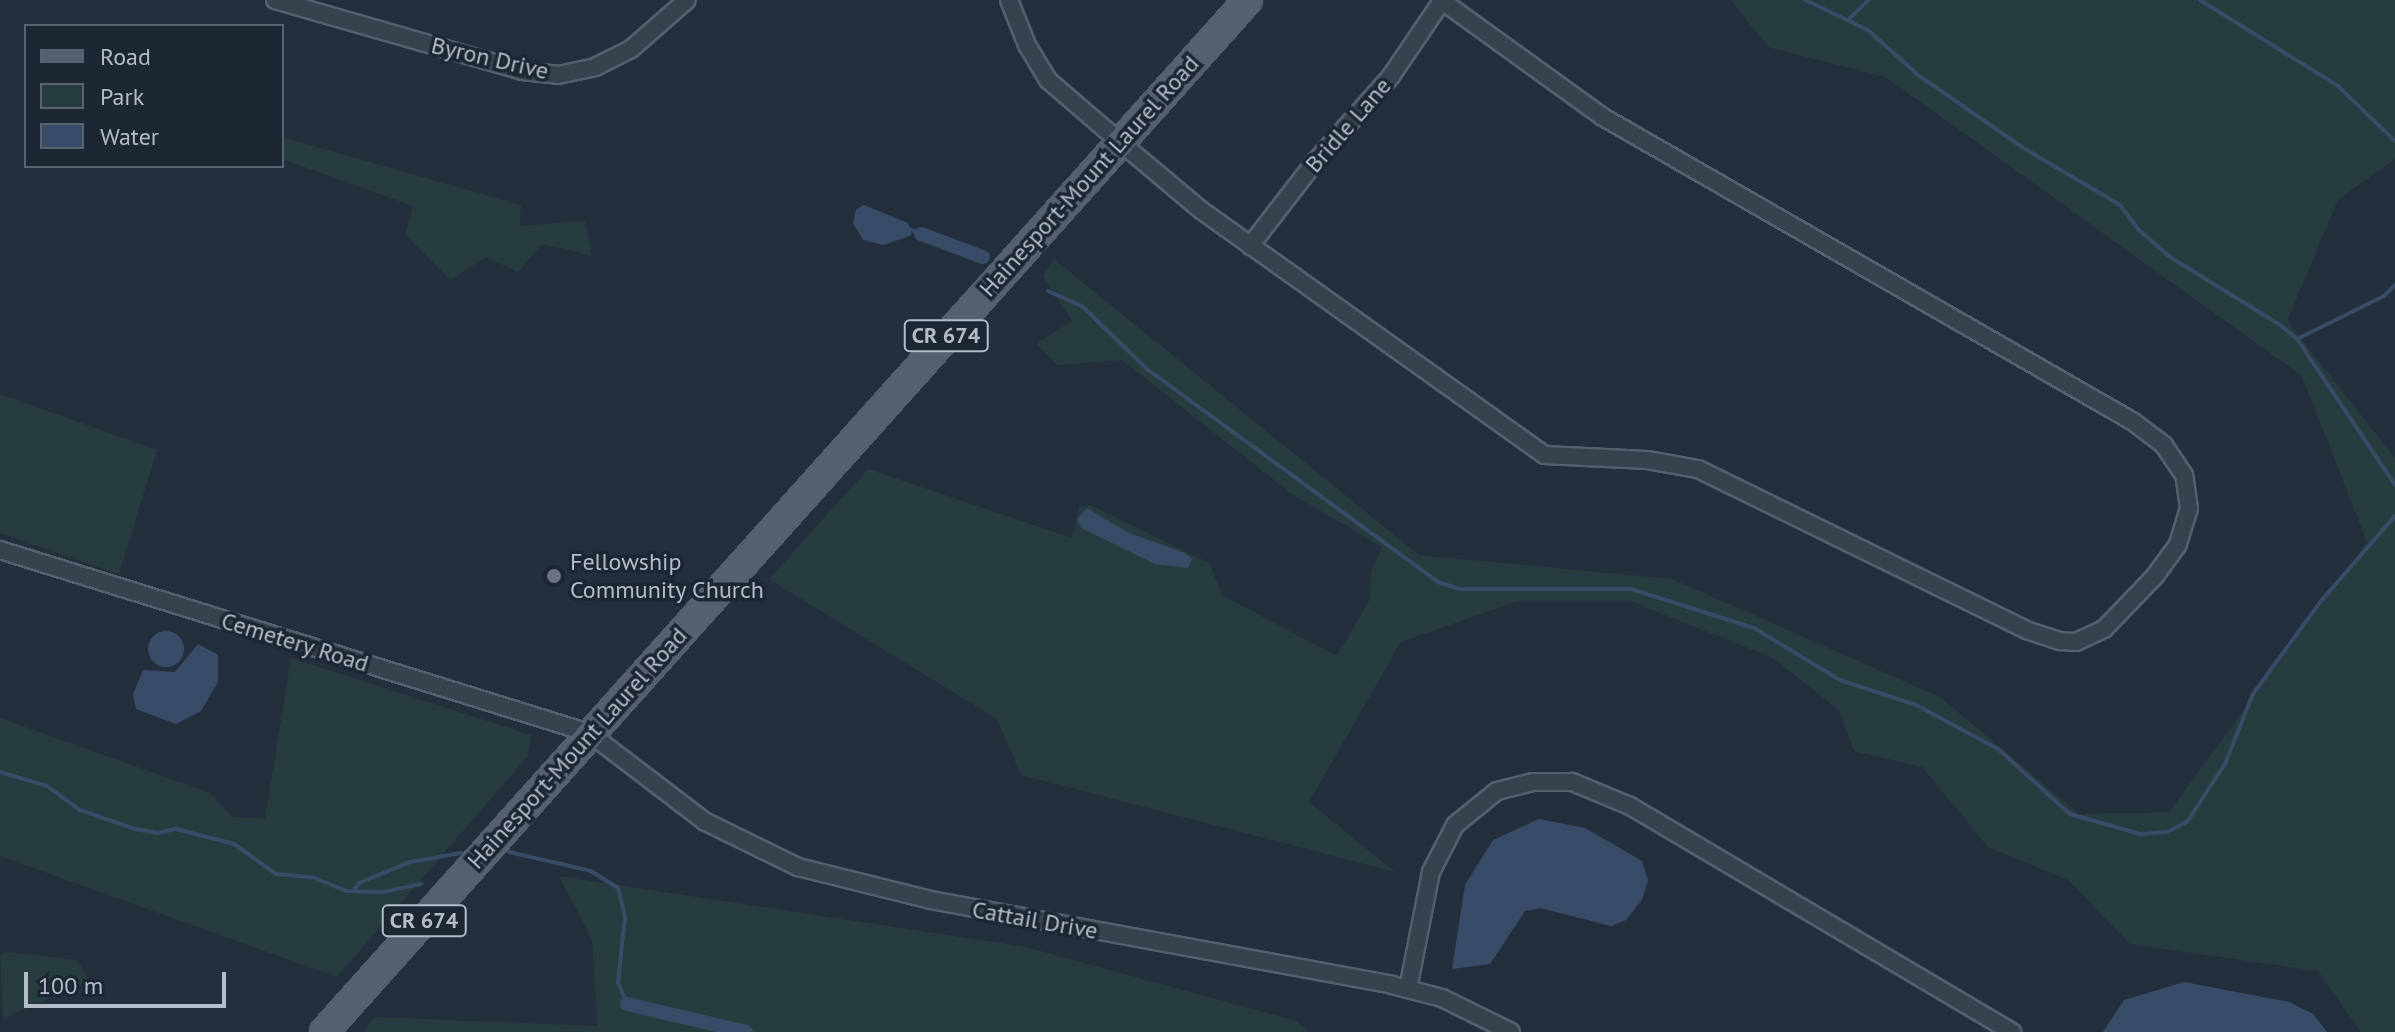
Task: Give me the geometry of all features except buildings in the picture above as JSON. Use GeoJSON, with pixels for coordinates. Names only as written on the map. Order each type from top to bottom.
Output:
{"type":"FeatureCollection","features":[{"type":"Feature","properties":{"kind":"main road","name":"Hainesport-Mount Laurel Road"},"geometry":{"type":"LineString","coordinates":[[324,1032],[1248,0]]}},
{"type":"Feature","properties":{"kind":"street","name":"Byron Drive"},"geometry":{"type":"LineString","coordinates":[[275,0],[522,71],[558,75],[595,67],[631,49],[687,0]]}},
{"type":"Feature","properties":{"kind":"street"},"geometry":{"type":"LineString","coordinates":[[1009,0],[1048,80],[1120,142],[1250,246],[1545,455],[1647,460],[1698,469],[2044,637],[2076,642],[2090,638],[2118,620],[2178,544],[2189,509],[2184,475],[2157,439],[1603,117],[1442,0]]}},
{"type":"Feature","properties":{"kind":"street","name":"Bridle Lane"},"geometry":{"type":"LineString","coordinates":[[1250,246],[1315,162],[1391,76],[1442,0]]}},
{"type":"Feature","properties":{"kind":"street","name":"Cemetery Road"},"geometry":{"type":"LineString","coordinates":[[0,550],[589,733]]}},
{"type":"Feature","properties":{"kind":"street","name":"Cattail Drive"},"geometry":{"type":"LineString","coordinates":[[589,733],[704,821],[749,846],[823,875],[945,903],[1408,989],[1442,998],[1511,1032]]}},
{"type":"Feature","properties":{"kind":"street"},"geometry":{"type":"LineString","coordinates":[[1408,989],[1429,880],[1455,825],[1497,791],[1533,782],[1572,782],[1630,806],[2012,1032]]}},
{"type":"Feature","properties":{"kind":"green space"},"geometry":{"type":"Polygon","coordinates":[[[1731,0],[2395,0],[2395,159],[2338,200],[2287,321],[2395,458],[2395,1032],[2361,1032],[2318,971],[2130,944],[2068,880],[1988,847],[1922,767],[1854,751],[1839,710],[1773,658],[1630,601],[1518,601],[1401,642],[1309,802],[1395,872],[1021,775],[997,719],[769,579],[868,469],[1072,538],[1079,508],[1090,505],[1209,563],[1223,596],[1337,656],[1370,599],[1371,572],[1382,547],[1292,494],[1122,360],[1057,365],[1036,344],[1072,321],[1043,276],[1054,259],[1419,555],[1672,579],[1940,697],[2079,814],[2169,812],[2367,542],[2302,376],[1887,78],[1768,47],[1731,0]]]}},
{"type":"Feature","properties":{"kind":"green space"},"geometry":{"type":"Polygon","coordinates":[[[284,138],[521,205],[520,226],[585,221],[592,256],[542,244],[518,272],[486,257],[450,280],[405,234],[413,206],[284,160],[284,138]]]}},
{"type":"Feature","properties":{"kind":"green space"},"geometry":{"type":"Polygon","coordinates":[[[0,394],[157,450],[119,574],[0,533],[0,394]]]}},
{"type":"Feature","properties":{"kind":"green space"},"geometry":{"type":"Polygon","coordinates":[[[291,658],[531,735],[528,756],[337,977],[0,856],[0,718],[210,793],[232,817],[265,819],[291,658]]]}},
{"type":"Feature","properties":{"kind":"green space"},"geometry":{"type":"Polygon","coordinates":[[[559,876],[1026,947],[1297,1021],[1309,1032],[362,1032],[375,1017],[597,1026],[592,940],[559,876]]]}},
{"type":"Feature","properties":{"kind":"green space"},"geometry":{"type":"Polygon","coordinates":[[[6,952],[77,960],[89,980],[3,1019],[0,956],[6,952]]]}},
{"type":"Feature","properties":{"kind":"water"},"geometry":{"type":"Polygon","coordinates":[[[864,205],[908,223],[912,235],[884,245],[863,240],[853,223],[856,209],[864,205]]]}},
{"type":"Feature","properties":{"kind":"water"},"geometry":{"type":"Polygon","coordinates":[[[1087,508],[1129,533],[1185,553],[1192,559],[1188,568],[1155,564],[1081,528],[1077,519],[1087,508]]]}},
{"type":"Feature","properties":{"kind":"water"},"geometry":{"type":"Polygon","coordinates":[[[166,631],[179,636],[184,649],[179,662],[166,667],[153,662],[148,649],[153,636],[166,631]]]}},
{"type":"Feature","properties":{"kind":"water"},"geometry":{"type":"Polygon","coordinates":[[[198,644],[218,655],[218,682],[201,711],[176,724],[136,709],[133,694],[143,670],[175,672],[198,644]]]}},
{"type":"Feature","properties":{"kind":"water"},"geometry":{"type":"Polygon","coordinates":[[[1539,819],[1585,828],[1642,861],[1648,880],[1642,900],[1626,920],[1611,926],[1540,908],[1525,911],[1490,964],[1452,969],[1465,885],[1493,840],[1539,819]]]}},
{"type":"Feature","properties":{"kind":"water"},"geometry":{"type":"Polygon","coordinates":[[[2184,982],[2289,1002],[2313,1014],[2327,1032],[2103,1032],[2124,1000],[2184,982]]]}},
{"type":"Feature","properties":{"kind":"waterway"},"geometry":{"type":"LineString","coordinates":[[1805,0],[1868,30],[1918,75],[2025,149],[2120,205],[2139,230],[2170,257],[2280,325],[2297,339],[2395,485]]}},
{"type":"Feature","properties":{"kind":"waterway"},"geometry":{"type":"LineString","coordinates":[[1848,20],[1869,0]]}},
{"type":"Feature","properties":{"kind":"waterway"},"geometry":{"type":"LineString","coordinates":[[2200,0],[2338,86],[2395,141]]}},
{"type":"Feature","properties":{"kind":"waterway"},"geometry":{"type":"LineString","coordinates":[[909,229],[921,234]]}},
{"type":"Feature","properties":{"kind":"waterway"},"geometry":{"type":"LineString","coordinates":[[921,234],[983,257]]}},
{"type":"Feature","properties":{"kind":"waterway"},"geometry":{"type":"LineString","coordinates":[[2297,339],[2384,296],[2395,285]]}},
{"type":"Feature","properties":{"kind":"waterway"},"geometry":{"type":"LineString","coordinates":[[1048,291],[1082,306],[1147,369],[1438,582],[1460,589],[1631,589],[1754,628],[1840,680],[1916,705],[1998,749],[2070,814],[2140,834],[2167,832],[2187,822],[2225,764],[2253,694],[2321,601],[2395,516]]}},
{"type":"Feature","properties":{"kind":"waterway"},"geometry":{"type":"LineString","coordinates":[[0,772],[47,786],[80,810],[135,829],[157,833],[176,829],[234,844],[276,874],[312,877],[346,891],[383,892],[421,884]]}},
{"type":"Feature","properties":{"kind":"waterway"},"geometry":{"type":"LineString","coordinates":[[509,852],[591,871],[618,888],[625,917],[618,982],[627,1004]]}},
{"type":"Feature","properties":{"kind":"waterway"},"geometry":{"type":"LineString","coordinates":[[353,891],[359,883],[410,862],[461,853]]}},
{"type":"Feature","properties":{"kind":"waterway"},"geometry":{"type":"LineString","coordinates":[[627,1004],[746,1032]]}},
{"type":"Feature","properties":{"kind":"place","name":"Fellowship Community Church"},"geometry":{"type":"Point","coordinates":[554,576]}}]}
